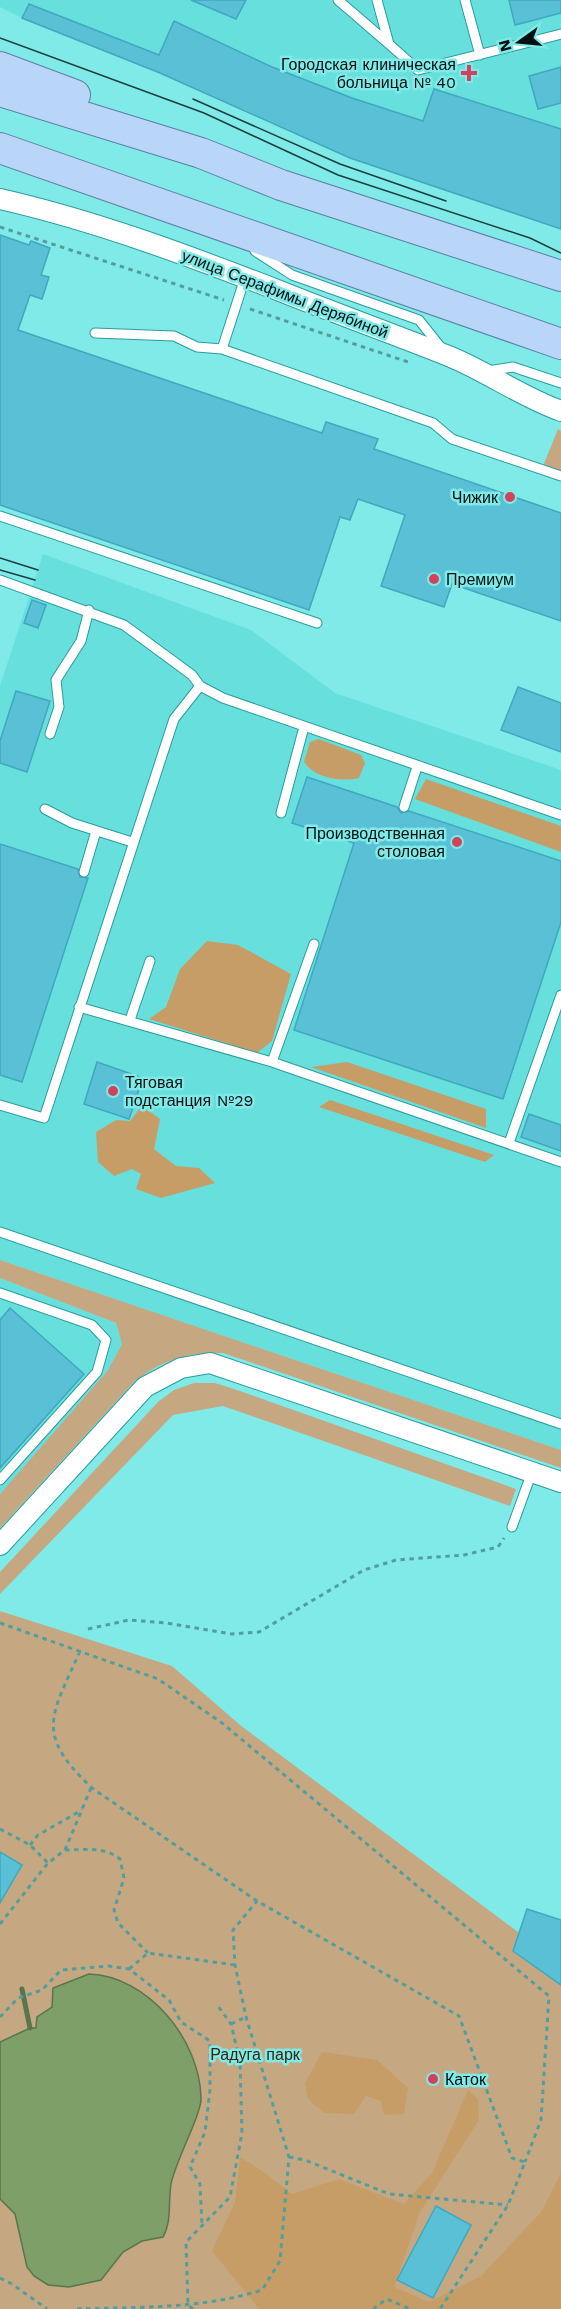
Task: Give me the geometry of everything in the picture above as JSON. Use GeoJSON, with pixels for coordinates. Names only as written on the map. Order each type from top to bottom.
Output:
{"type":"FeatureCollection","features":[{"type":"Feature","properties":{"kind":"main road"},"geometry":{"type":"LineString","coordinates":[[0,67],[171,131],[281,185]]}},
{"type":"Feature","properties":{"kind":"main road"},"geometry":{"type":"LineString","coordinates":[[0,91],[201,153],[281,185],[561,276]]}},
{"type":"Feature","properties":{"kind":"main road"},"geometry":{"type":"LineString","coordinates":[[0,148],[561,344]]}},
{"type":"Feature","properties":{"kind":"street","name":"улица Серафимы Дерябиной"},"geometry":{"type":"LineString","coordinates":[[0,199],[149,243],[245,278],[485,372],[514,391],[561,411]]}},
{"type":"Feature","properties":{"kind":"street"},"geometry":{"type":"LineString","coordinates":[[0,1545],[145,1387],[181,1368],[210,1363],[561,1482]]}},
{"type":"Feature","properties":{"kind":"lane"},"geometry":{"type":"LineString","coordinates":[[338,0],[418,70],[561,34]]}},
{"type":"Feature","properties":{"kind":"lane"},"geometry":{"type":"LineString","coordinates":[[377,0],[389,44]]}},
{"type":"Feature","properties":{"kind":"lane"},"geometry":{"type":"LineString","coordinates":[[465,0],[480,55]]}},
{"type":"Feature","properties":{"kind":"lane"},"geometry":{"type":"LineString","coordinates":[[190,215],[239,244],[261,253],[292,275],[419,320],[449,357]]}},
{"type":"Feature","properties":{"kind":"lane"},"geometry":{"type":"LineString","coordinates":[[222,349],[245,278]]}},
{"type":"Feature","properties":{"kind":"lane"},"geometry":{"type":"LineString","coordinates":[[95,333],[174,336],[197,347],[222,349],[433,423],[452,439],[561,476]]}},
{"type":"Feature","properties":{"kind":"lane"},"geometry":{"type":"LineString","coordinates":[[485,372],[513,367],[561,383]]}},
{"type":"Feature","properties":{"kind":"lane"},"geometry":{"type":"LineString","coordinates":[[0,516],[317,622]]}},
{"type":"Feature","properties":{"kind":"lane"},"geometry":{"type":"LineString","coordinates":[[0,580],[89,610],[124,625],[192,675],[200,686],[223,698],[304,728],[561,815]]}},
{"type":"Feature","properties":{"kind":"lane"},"geometry":{"type":"LineString","coordinates":[[50,734],[59,707],[56,680],[81,641],[89,610]]}},
{"type":"Feature","properties":{"kind":"lane"},"geometry":{"type":"LineString","coordinates":[[0,1105],[44,1119],[132,842],[174,719],[200,686]]}},
{"type":"Feature","properties":{"kind":"lane"},"geometry":{"type":"LineString","coordinates":[[281,813],[304,728]]}},
{"type":"Feature","properties":{"kind":"lane"},"geometry":{"type":"LineString","coordinates":[[404,807],[417,767]]}},
{"type":"Feature","properties":{"kind":"lane"},"geometry":{"type":"LineString","coordinates":[[45,809],[72,823],[132,842]]}},
{"type":"Feature","properties":{"kind":"lane"},"geometry":{"type":"LineString","coordinates":[[84,872],[96,831]]}},
{"type":"Feature","properties":{"kind":"lane"},"geometry":{"type":"LineString","coordinates":[[272,1062],[314,944]]}},
{"type":"Feature","properties":{"kind":"lane"},"geometry":{"type":"LineString","coordinates":[[130,1020],[150,961]]}},
{"type":"Feature","properties":{"kind":"lane"},"geometry":{"type":"LineString","coordinates":[[509,1143],[561,995]]}},
{"type":"Feature","properties":{"kind":"lane"},"geometry":{"type":"LineString","coordinates":[[79,1007],[272,1062],[561,1162]]}},
{"type":"Feature","properties":{"kind":"lane"},"geometry":{"type":"LineString","coordinates":[[0,1232],[561,1425]]}},
{"type":"Feature","properties":{"kind":"lane"},"geometry":{"type":"LineString","coordinates":[[0,1480],[97,1372],[106,1340],[92,1325],[1,1295]]}},
{"type":"Feature","properties":{"kind":"lane"},"geometry":{"type":"LineString","coordinates":[[512,1527],[532,1472]]}},
{"type":"Feature","properties":{"kind":"path"},"geometry":{"type":"LineString","coordinates":[[0,227],[418,366]]}},
{"type":"Feature","properties":{"kind":"path"},"geometry":{"type":"LineString","coordinates":[[88,1629],[129,1620],[167,1623],[231,1634],[260,1632],[364,1569],[396,1560],[464,1555],[498,1547],[512,1527]]}},
{"type":"Feature","properties":{"kind":"path"},"geometry":{"type":"LineString","coordinates":[[0,1623],[158,1679],[222,1723],[549,1996],[541,2120],[508,2205],[440,2309]]}},
{"type":"Feature","properties":{"kind":"path"},"geometry":{"type":"LineString","coordinates":[[80,1651],[53,1711],[54,1741],[68,1766],[92,1788],[257,1901],[459,2016],[512,2158],[525,2162]]}},
{"type":"Feature","properties":{"kind":"path"},"geometry":{"type":"LineString","coordinates":[[0,1924],[48,1863],[65,1850],[92,1788]]}},
{"type":"Feature","properties":{"kind":"path"},"geometry":{"type":"LineString","coordinates":[[30,1845],[38,1835],[82,1810]]}},
{"type":"Feature","properties":{"kind":"path"},"geometry":{"type":"LineString","coordinates":[[0,1829],[30,1845],[48,1863]]}},
{"type":"Feature","properties":{"kind":"path"},"geometry":{"type":"LineString","coordinates":[[65,1850],[101,1850],[111,1852],[120,1859],[124,1878],[114,1910],[118,1923],[148,1953],[235,1965]]}},
{"type":"Feature","properties":{"kind":"path"},"geometry":{"type":"LineString","coordinates":[[77,2309],[188,2305],[231,2300],[262,2290],[280,2261],[290,2157],[246,2017],[235,1965],[233,1930],[257,1901]]}},
{"type":"Feature","properties":{"kind":"path"},"geometry":{"type":"LineString","coordinates":[[129,1969],[148,1953]]}},
{"type":"Feature","properties":{"kind":"path"},"geometry":{"type":"LineString","coordinates":[[0,2017],[18,1998],[42,1990],[61,1970],[109,1966],[129,1969],[169,2000],[181,2022],[210,2041],[210,2090],[205,2132],[190,2167],[200,2184],[202,2225]]}},
{"type":"Feature","properties":{"kind":"path"},"geometry":{"type":"LineString","coordinates":[[193,2309],[188,2305],[186,2242],[230,2197],[242,2133],[240,2062],[231,2024],[218,2006]]}},
{"type":"Feature","properties":{"kind":"path"},"geometry":{"type":"LineString","coordinates":[[231,2024],[246,2017]]}},
{"type":"Feature","properties":{"kind":"path"},"geometry":{"type":"LineString","coordinates":[[290,2157],[305,2160],[388,2194],[508,2205]]}},
{"type":"Feature","properties":{"kind":"path"},"geometry":{"type":"LineString","coordinates":[[0,2278],[47,2309]]}},
{"type":"Feature","properties":{"kind":"path"},"geometry":{"type":"LineString","coordinates":[[373,2309],[387,2300],[410,2309]]}},
{"type":"Feature","properties":{"kind":"shaded area"},"geometry":{"type":"Polygon","coordinates":[[[0,0],[561,0],[561,229],[350,158],[160,73],[22,18],[0,7],[0,0]]]}},
{"type":"Feature","properties":{"kind":"shaded area"},"geometry":{"type":"Polygon","coordinates":[[[43,554],[251,630],[335,693],[561,770],[561,1450],[0,1260],[0,686],[43,554]]]}},
{"type":"Feature","properties":{"kind":"shaded area"},"geometry":{"type":"Polygon","coordinates":[[[319,739],[361,755],[365,763],[359,778],[344,780],[329,778],[309,768],[304,762],[310,742],[319,739]]]}},
{"type":"Feature","properties":{"kind":"shaded area"},"geometry":{"type":"Polygon","coordinates":[[[426,779],[561,826],[561,852],[415,799],[426,779]]]}},
{"type":"Feature","properties":{"kind":"shaded area"},"geometry":{"type":"Polygon","coordinates":[[[207,941],[238,945],[291,974],[272,1041],[257,1053],[149,1019],[166,1007],[180,969],[207,941]]]}},
{"type":"Feature","properties":{"kind":"shaded area"},"geometry":{"type":"Polygon","coordinates":[[[347,1062],[486,1109],[486,1128],[311,1067],[347,1062]]]}},
{"type":"Feature","properties":{"kind":"shaded area"},"geometry":{"type":"Polygon","coordinates":[[[330,1100],[494,1155],[485,1162],[319,1107],[330,1100]]]}},
{"type":"Feature","properties":{"kind":"shaded area"},"geometry":{"type":"Polygon","coordinates":[[[142,1106],[160,1119],[154,1149],[176,1166],[199,1168],[215,1183],[161,1198],[136,1189],[141,1174],[132,1169],[114,1176],[98,1162],[96,1132],[116,1120],[130,1121],[142,1106]]]}},
{"type":"Feature","properties":{"kind":"shaded area"},"geometry":{"type":"Polygon","coordinates":[[[0,1278],[116,1323],[122,1344],[108,1370],[0,1494],[0,1278]]]}},
{"type":"Feature","properties":{"kind":"shaded area"},"geometry":{"type":"Polygon","coordinates":[[[89,1974],[111,1978],[131,1986],[167,2015],[181,2034],[191,2054],[198,2076],[201,2098],[193,2126],[173,2175],[168,2224],[163,2237],[142,2241],[123,2252],[101,2280],[69,2287],[48,2285],[34,2276],[27,2267],[15,2214],[0,2199],[0,2042],[30,2028],[36,2028],[37,2017],[52,2007],[53,1988],[89,1974]]]}},
{"type":"Feature","properties":{"kind":"shaded area"},"geometry":{"type":"Polygon","coordinates":[[[322,2052],[377,2060],[408,2088],[404,2114],[384,2115],[381,2101],[366,2096],[354,2114],[324,2113],[308,2099],[305,2083],[322,2052]]]}},
{"type":"Feature","properties":{"kind":"shaded area"},"geometry":{"type":"Polygon","coordinates":[[[468,2090],[478,2099],[479,2120],[420,2212],[394,2287],[429,2302],[481,2276],[541,2212],[561,2173],[561,2309],[259,2309],[212,2251],[235,2202],[240,2157],[292,2194],[339,2179],[404,2204],[432,2173],[468,2090]]]}},
{"type":"Feature","properties":{"kind":"green space"},"geometry":{"type":"Polygon","coordinates":[[[558,429],[561,431],[561,472],[543,466],[558,429]]]}},
{"type":"Feature","properties":{"kind":"green space"},"geometry":{"type":"Polygon","coordinates":[[[0,1260],[561,1450],[561,1468],[223,1353],[199,1354],[166,1363],[135,1381],[0,1528],[0,1494],[108,1370],[122,1344],[116,1323],[0,1278],[0,1260]]]}},
{"type":"Feature","properties":{"kind":"green space"},"geometry":{"type":"Polygon","coordinates":[[[194,1383],[215,1383],[240,1391],[516,1489],[510,1506],[223,1406],[173,1415],[0,1594],[0,1572],[158,1402],[174,1390],[194,1383]]]}},
{"type":"Feature","properties":{"kind":"green space","name":"Радуга парк"},"geometry":{"type":"Polygon","coordinates":[[[0,1611],[172,1666],[240,1725],[561,1964],[561,2205],[520,2309],[0,2309],[0,1611]]]}},
{"type":"Feature","properties":{"kind":"building"},"geometry":{"type":"Polygon","coordinates":[[[191,0],[246,0],[236,19],[191,0]]]}},
{"type":"Feature","properties":{"kind":"building"},"geometry":{"type":"Polygon","coordinates":[[[509,0],[561,0],[561,13],[515,25],[509,0]]]}},
{"type":"Feature","properties":{"kind":"building"},"geometry":{"type":"Polygon","coordinates":[[[29,4],[159,55],[174,21],[272,67],[352,98],[423,121],[434,89],[561,129],[561,229],[350,158],[160,73],[22,18],[29,4]]]}},
{"type":"Feature","properties":{"kind":"building"},"geometry":{"type":"Polygon","coordinates":[[[561,67],[561,103],[538,109],[529,76],[561,67]]]}},
{"type":"Feature","properties":{"kind":"building"},"geometry":{"type":"Polygon","coordinates":[[[0,235],[29,245],[31,241],[50,248],[41,275],[49,277],[42,299],[30,295],[18,330],[322,433],[326,422],[378,439],[374,449],[561,513],[561,621],[452,584],[444,607],[381,586],[405,515],[358,499],[350,520],[340,517],[309,610],[0,505],[0,235]]]}},
{"type":"Feature","properties":{"kind":"building"},"geometry":{"type":"Polygon","coordinates":[[[32,600],[46,605],[38,628],[24,623],[32,600]]]}},
{"type":"Feature","properties":{"kind":"building"},"geometry":{"type":"Polygon","coordinates":[[[518,687],[561,703],[561,752],[501,730],[518,687]]]}},
{"type":"Feature","properties":{"kind":"building"},"geometry":{"type":"Polygon","coordinates":[[[16,691],[50,701],[27,772],[0,763],[0,741],[16,691]]]}},
{"type":"Feature","properties":{"kind":"building"},"geometry":{"type":"Polygon","coordinates":[[[307,777],[397,807],[401,813],[409,811],[561,861],[561,922],[503,1099],[294,1030],[354,843],[292,823],[307,777]]]}},
{"type":"Feature","properties":{"kind":"building"},"geometry":{"type":"Polygon","coordinates":[[[0,844],[78,869],[80,877],[88,878],[22,1082],[0,1075],[0,844]]]}},
{"type":"Feature","properties":{"kind":"building","name":"Тяговая подстанция №29"},"geometry":{"type":"Polygon","coordinates":[[[97,1062],[143,1078],[129,1119],[84,1104],[97,1062]]]}},
{"type":"Feature","properties":{"kind":"building"},"geometry":{"type":"Polygon","coordinates":[[[529,1114],[561,1125],[561,1151],[521,1137],[529,1114]]]}},
{"type":"Feature","properties":{"kind":"building"},"geometry":{"type":"Polygon","coordinates":[[[10,1308],[84,1374],[0,1468],[0,1320],[10,1308]]]}},
{"type":"Feature","properties":{"kind":"building"},"geometry":{"type":"Polygon","coordinates":[[[0,1852],[22,1865],[0,1903],[0,1852]]]}},
{"type":"Feature","properties":{"kind":"building"},"geometry":{"type":"Polygon","coordinates":[[[527,1909],[561,1920],[561,1985],[513,1951],[527,1909]]]}},
{"type":"Feature","properties":{"kind":"building"},"geometry":{"type":"Polygon","coordinates":[[[436,2206],[471,2225],[433,2298],[397,2280],[436,2206]]]}},
{"type":"Feature","properties":{"kind":"waterway"},"geometry":{"type":"LineString","coordinates":[[22,1989],[30,2028]]}},
{"type":"Feature","properties":{"kind":"tram line"},"geometry":{"type":"LineString","coordinates":[[0,38],[204,113],[338,175],[530,238],[561,253]]}},
{"type":"Feature","properties":{"kind":"tram line"},"geometry":{"type":"LineString","coordinates":[[193,99],[340,164],[446,201]]}},
{"type":"Feature","properties":{"kind":"tram line"},"geometry":{"type":"LineString","coordinates":[[0,558],[38,570]]}},
{"type":"Feature","properties":{"kind":"tram line"},"geometry":{"type":"LineString","coordinates":[[0,570],[35,580]]}},
{"type":"Feature","properties":{"kind":"place","name":"Городская клиническая больница № 40"},"geometry":{"type":"Point","coordinates":[469,73]}},
{"type":"Feature","properties":{"kind":"place","name":"Чижик"},"geometry":{"type":"Point","coordinates":[510,497]}},
{"type":"Feature","properties":{"kind":"place","name":"Премиум"},"geometry":{"type":"Point","coordinates":[434,579]}},
{"type":"Feature","properties":{"kind":"place","name":"Производственная столовая"},"geometry":{"type":"Point","coordinates":[457,842]}},
{"type":"Feature","properties":{"kind":"place","name":"Тяговая подстанция №29"},"geometry":{"type":"Point","coordinates":[113,1091]}},
{"type":"Feature","properties":{"kind":"place","name":"Каток"},"geometry":{"type":"Point","coordinates":[433,2079]}}]}
